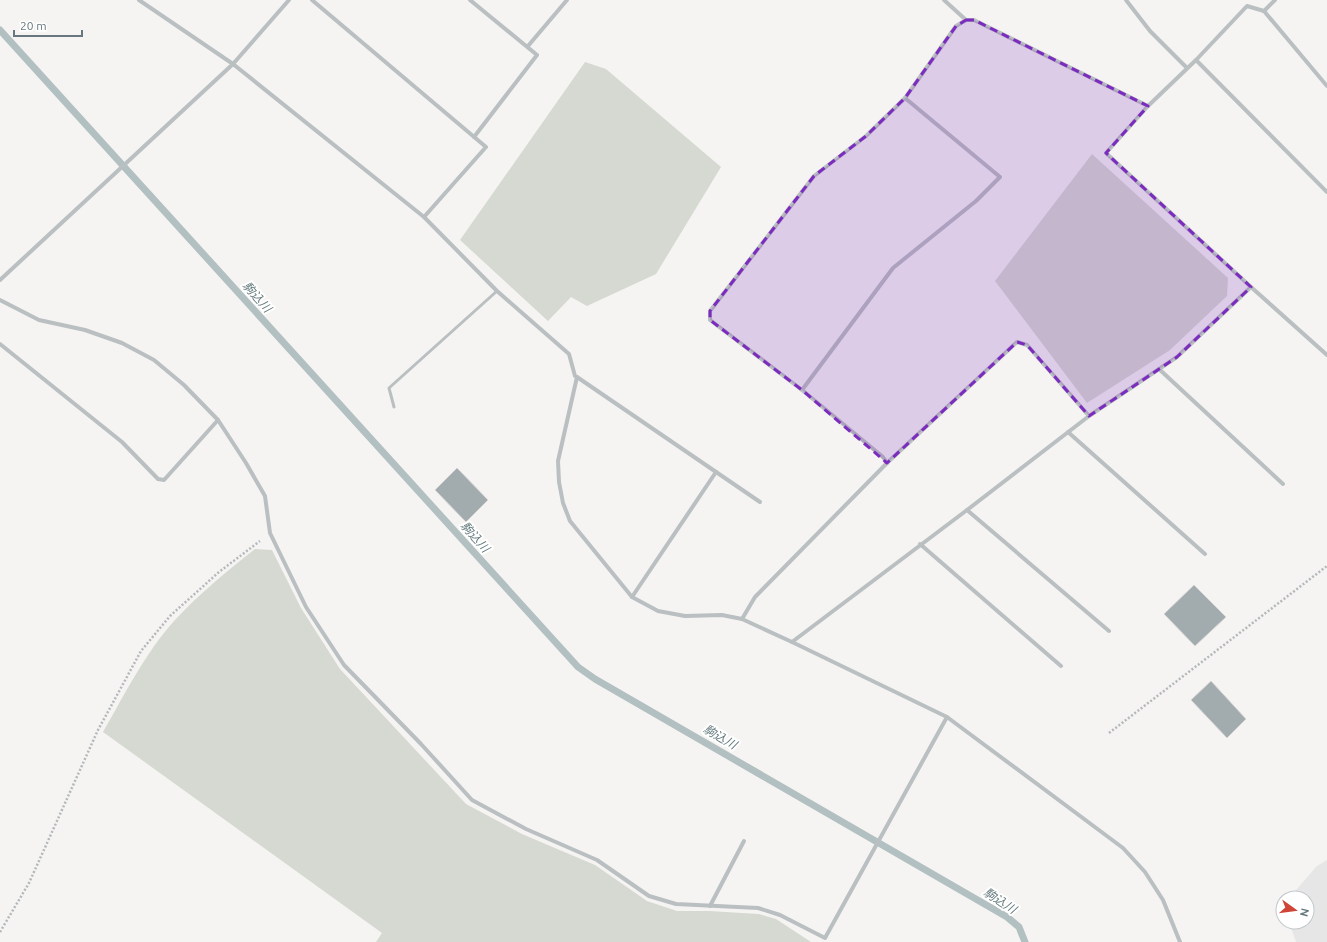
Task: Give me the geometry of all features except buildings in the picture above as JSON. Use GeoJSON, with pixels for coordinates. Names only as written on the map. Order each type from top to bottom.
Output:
{"type":"FeatureCollection","features":[{"type":"Feature","properties":{"kind":"street"},"geometry":{"type":"LineString","coordinates":[[139,0],[233,64],[424,217],[496,291],[569,354],[575,376],[760,502]]}},
{"type":"Feature","properties":{"kind":"street"},"geometry":{"type":"LineString","coordinates":[[0,280],[233,64],[289,0]]}},
{"type":"Feature","properties":{"kind":"street"},"geometry":{"type":"LineString","coordinates":[[312,0],[486,147],[424,217]]}},
{"type":"Feature","properties":{"kind":"street"},"geometry":{"type":"LineString","coordinates":[[470,0],[528,46],[537,55],[474,137]]}},
{"type":"Feature","properties":{"kind":"street"},"geometry":{"type":"LineString","coordinates":[[528,46],[567,0]]}},
{"type":"Feature","properties":{"kind":"street"},"geometry":{"type":"LineString","coordinates":[[944,0],[966,20]]}},
{"type":"Feature","properties":{"kind":"street"},"geometry":{"type":"LineString","coordinates":[[1126,0],[1150,31],[1186,68]]}},
{"type":"Feature","properties":{"kind":"street"},"geometry":{"type":"LineString","coordinates":[[1264,11],[1275,0]]}},
{"type":"Feature","properties":{"kind":"street"},"geometry":{"type":"LineString","coordinates":[[1327,86],[1264,11],[1247,6],[1196,60],[1148,106],[1106,153],[1251,287],[1327,354]]}},
{"type":"Feature","properties":{"kind":"street"},"geometry":{"type":"LineString","coordinates":[[887,463],[883,457],[802,390],[710,320],[710,311],[814,176],[866,136],[905,98],[956,26],[966,20],[974,20],[1148,106]]}},
{"type":"Feature","properties":{"kind":"street"},"geometry":{"type":"LineString","coordinates":[[1196,60],[1327,192]]}},
{"type":"Feature","properties":{"kind":"street"},"geometry":{"type":"LineString","coordinates":[[802,390],[893,268],[976,201],[1000,177],[905,98]]}},
{"type":"Feature","properties":{"kind":"street"},"geometry":{"type":"LineString","coordinates":[[792,642],[920,544],[968,510],[1089,416],[1177,357],[1251,287]]}},
{"type":"Feature","properties":{"kind":"street"},"geometry":{"type":"LineString","coordinates":[[0,300],[39,320],[85,330],[122,343],[154,360],[184,385],[218,420],[265,496],[270,533],[306,607],[344,665],[421,744],[472,800],[526,828],[597,860],[649,896],[676,904],[758,908],[780,915],[826,938],[947,717]]}},
{"type":"Feature","properties":{"kind":"street"},"geometry":{"type":"LineString","coordinates":[[742,620],[755,597],[887,463],[1017,342],[1027,345],[1089,416]]}},
{"type":"Feature","properties":{"kind":"street"},"geometry":{"type":"LineString","coordinates":[[0,344],[122,442],[158,479],[164,480],[218,420]]}},
{"type":"Feature","properties":{"kind":"street"},"geometry":{"type":"LineString","coordinates":[[1159,369],[1283,484]]}},
{"type":"Feature","properties":{"kind":"street"},"geometry":{"type":"LineString","coordinates":[[577,377],[558,461],[559,482],[563,503],[570,521],[632,597],[658,611],[685,616],[722,615],[742,620],[792,642],[947,717],[1123,848],[1145,872],[1163,900],[1180,942]]}},
{"type":"Feature","properties":{"kind":"street"},"geometry":{"type":"LineString","coordinates":[[1068,432],[1205,554]]}},
{"type":"Feature","properties":{"kind":"street"},"geometry":{"type":"LineString","coordinates":[[632,597],[716,472]]}},
{"type":"Feature","properties":{"kind":"street"},"geometry":{"type":"LineString","coordinates":[[968,510],[1109,631]]}},
{"type":"Feature","properties":{"kind":"street"},"geometry":{"type":"LineString","coordinates":[[920,544],[1061,666]]}},
{"type":"Feature","properties":{"kind":"street"},"geometry":{"type":"LineString","coordinates":[[710,906],[744,841]]}},
{"type":"Feature","properties":{"kind":"lane"},"geometry":{"type":"LineString","coordinates":[[394,408],[389,388],[496,291]]}},
{"type":"Feature","properties":{"kind":"path"},"geometry":{"type":"LineString","coordinates":[[0,932],[30,883],[98,730],[141,651],[170,616],[219,572],[270,533]]}},
{"type":"Feature","properties":{"kind":"path"},"geometry":{"type":"LineString","coordinates":[[1109,733],[1327,566]]}},
{"type":"Feature","properties":{"kind":"highlighted area"},"geometry":{"type":"Polygon","coordinates":[[[966,20],[974,20],[1148,106],[1106,153],[1251,287],[1177,357],[1089,416],[1027,345],[1017,342],[887,463],[802,390],[710,320],[710,311],[814,176],[866,136],[905,98],[956,26],[966,20]]]}},
{"type":"Feature","properties":{"kind":"shaded area"},"geometry":{"type":"Polygon","coordinates":[[[585,62],[606,69],[721,167],[656,274],[587,306],[571,297],[548,321],[460,240],[585,62]]]}},
{"type":"Feature","properties":{"kind":"shaded area"},"geometry":{"type":"Polygon","coordinates":[[[1092,154],[1228,278],[1227,296],[1170,350],[1087,403],[995,281],[1092,154]]]}},
{"type":"Feature","properties":{"kind":"shaded area"},"geometry":{"type":"Polygon","coordinates":[[[255,549],[272,550],[301,608],[340,669],[466,804],[522,834],[595,865],[647,901],[677,911],[759,914],[776,919],[811,942],[376,942],[382,933],[103,732],[136,674],[164,633],[184,610],[203,592],[255,549]]]}},
{"type":"Feature","properties":{"kind":"shaded area"},"geometry":{"type":"Polygon","coordinates":[[[1327,860],[1327,942],[1296,942],[1292,930],[1315,930],[1315,890],[1296,890],[1317,866],[1327,860]]]}},
{"type":"Feature","properties":{"kind":"waterway","name":"駒込川"},"geometry":{"type":"LineString","coordinates":[[0,30],[578,667],[595,679],[1007,917],[1019,927],[1025,942]]}}]}
